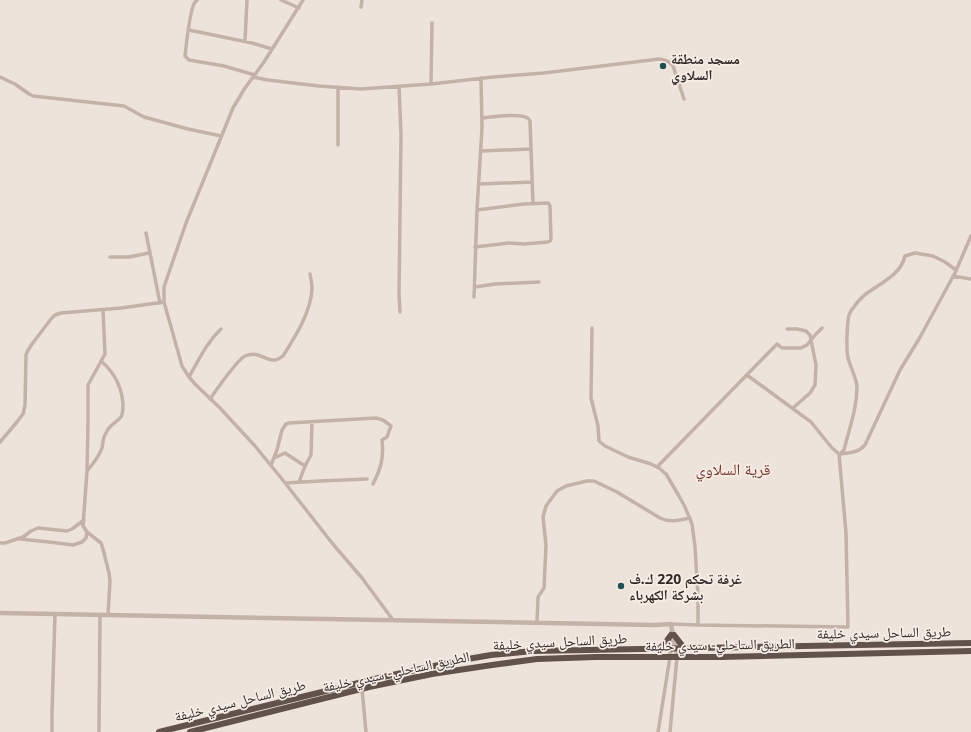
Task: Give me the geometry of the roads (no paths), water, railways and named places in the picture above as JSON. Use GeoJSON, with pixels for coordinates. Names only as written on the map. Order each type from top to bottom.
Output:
{"type":"FeatureCollection","features":[{"type":"Feature","properties":{"kind":"highway"},"geometry":{"type":"LineString","coordinates":[[659,649],[666,643],[672,631],[685,648]]}},
{"type":"Feature","properties":{"kind":"highway","name":"طريق الساحل سيدي خليفة"},"geometry":{"type":"LineString","coordinates":[[159,732],[383,677],[491,655],[533,651],[971,643]]}},
{"type":"Feature","properties":{"kind":"highway","name":"الطريق الساحلي- سيدي خليفة"},"geometry":{"type":"LineString","coordinates":[[190,732],[362,689],[432,674],[472,667],[537,659],[971,650]]}},
{"type":"Feature","properties":{"kind":"street"},"geometry":{"type":"LineString","coordinates":[[197,0],[194,2],[185,56],[190,60],[224,66],[268,80],[361,89],[431,84],[667,60],[673,66],[684,99]]}},
{"type":"Feature","properties":{"kind":"street"},"geometry":{"type":"LineString","coordinates":[[245,41],[247,0]]}},
{"type":"Feature","properties":{"kind":"street"},"geometry":{"type":"LineString","coordinates":[[281,0],[298,8]]}},
{"type":"Feature","properties":{"kind":"street"},"geometry":{"type":"LineString","coordinates":[[162,303],[164,287],[186,224],[233,108],[303,0]]}},
{"type":"Feature","properties":{"kind":"street"},"geometry":{"type":"LineString","coordinates":[[361,7],[362,0]]}},
{"type":"Feature","properties":{"kind":"street"},"geometry":{"type":"LineString","coordinates":[[431,84],[432,23]]}},
{"type":"Feature","properties":{"kind":"street"},"geometry":{"type":"LineString","coordinates":[[189,30],[245,41],[272,49]]}},
{"type":"Feature","properties":{"kind":"street"},"geometry":{"type":"LineString","coordinates":[[0,77],[16,84],[33,96],[124,106],[144,117],[221,136]]}},
{"type":"Feature","properties":{"kind":"street"},"geometry":{"type":"LineString","coordinates":[[474,297],[475,247],[482,118],[481,78]]}},
{"type":"Feature","properties":{"kind":"street"},"geometry":{"type":"LineString","coordinates":[[399,86],[401,135],[398,295],[400,312]]}},
{"type":"Feature","properties":{"kind":"street"},"geometry":{"type":"LineString","coordinates":[[338,87],[338,145]]}},
{"type":"Feature","properties":{"kind":"street"},"geometry":{"type":"LineString","coordinates":[[482,118],[511,116],[528,117],[530,121],[533,204]]}},
{"type":"Feature","properties":{"kind":"street"},"geometry":{"type":"LineString","coordinates":[[480,151],[530,149]]}},
{"type":"Feature","properties":{"kind":"street"},"geometry":{"type":"LineString","coordinates":[[479,184],[532,182]]}},
{"type":"Feature","properties":{"kind":"street"},"geometry":{"type":"LineString","coordinates":[[475,247],[509,243],[524,244],[550,241],[551,239],[550,206],[548,203],[477,210]]}},
{"type":"Feature","properties":{"kind":"street"},"geometry":{"type":"LineString","coordinates":[[146,233],[149,253],[162,303],[182,366],[189,377],[255,446],[271,465],[332,543],[362,578],[393,620]]}},
{"type":"Feature","properties":{"kind":"street"},"geometry":{"type":"LineString","coordinates":[[839,454],[856,452],[865,445],[900,370],[919,339],[953,276],[971,236]]}},
{"type":"Feature","properties":{"kind":"street"},"geometry":{"type":"LineString","coordinates":[[110,257],[129,257],[149,253]]}},
{"type":"Feature","properties":{"kind":"street"},"geometry":{"type":"LineString","coordinates":[[839,454],[844,450],[855,414],[857,386],[848,356],[847,336],[849,314],[856,302],[863,295],[890,278],[904,262],[905,256],[915,253],[933,256],[946,262],[956,270]]}},
{"type":"Feature","properties":{"kind":"street"},"geometry":{"type":"LineString","coordinates":[[210,398],[242,357],[253,353],[275,360],[283,356],[307,310],[312,291],[310,274]]}},
{"type":"Feature","properties":{"kind":"street"},"geometry":{"type":"LineString","coordinates":[[953,276],[971,279]]}},
{"type":"Feature","properties":{"kind":"street"},"geometry":{"type":"LineString","coordinates":[[475,287],[495,284],[539,282]]}},
{"type":"Feature","properties":{"kind":"street"},"geometry":{"type":"LineString","coordinates":[[0,442],[23,414],[25,405],[26,355],[32,344],[55,315],[61,313],[162,303]]}},
{"type":"Feature","properties":{"kind":"street"},"geometry":{"type":"LineString","coordinates":[[103,310],[105,354],[88,385],[87,471],[83,526],[87,532],[101,543],[110,581],[108,615]]}},
{"type":"Feature","properties":{"kind":"street"},"geometry":{"type":"LineString","coordinates":[[592,328],[590,398],[598,426],[599,441],[605,446],[628,457],[642,460],[656,467],[666,474],[679,496],[692,524],[698,597],[698,625]]}},
{"type":"Feature","properties":{"kind":"street"},"geometry":{"type":"LineString","coordinates":[[656,467],[778,344],[782,348],[801,348],[807,345],[822,328]]}},
{"type":"Feature","properties":{"kind":"street"},"geometry":{"type":"LineString","coordinates":[[787,329],[806,331],[810,335],[810,341],[816,364],[815,385],[810,393],[793,408]]}},
{"type":"Feature","properties":{"kind":"street"},"geometry":{"type":"LineString","coordinates":[[189,377],[206,347],[221,330]]}},
{"type":"Feature","properties":{"kind":"street"},"geometry":{"type":"LineString","coordinates":[[87,471],[100,455],[105,433],[121,417],[123,411],[122,396],[119,386],[112,372],[101,361]]}},
{"type":"Feature","properties":{"kind":"street"},"geometry":{"type":"LineString","coordinates":[[0,613],[654,625],[672,631],[698,625],[848,627],[846,533],[839,454],[832,448],[811,422],[747,375]]}},
{"type":"Feature","properties":{"kind":"street"},"geometry":{"type":"LineString","coordinates":[[271,465],[277,450],[282,430],[286,424],[295,422],[376,418],[391,426],[387,436],[382,440],[384,451],[382,463],[373,484]]}},
{"type":"Feature","properties":{"kind":"street"},"geometry":{"type":"LineString","coordinates":[[299,482],[311,454],[312,422]]}},
{"type":"Feature","properties":{"kind":"street"},"geometry":{"type":"LineString","coordinates":[[274,458],[285,453],[305,466]]}},
{"type":"Feature","properties":{"kind":"street"},"geometry":{"type":"LineString","coordinates":[[286,483],[367,479]]}},
{"type":"Feature","properties":{"kind":"street"},"geometry":{"type":"LineString","coordinates":[[537,622],[538,597],[544,588],[546,545],[543,517],[546,506],[557,491],[566,486],[580,482],[594,481],[617,492],[665,521],[690,518]]}},
{"type":"Feature","properties":{"kind":"street"},"geometry":{"type":"LineString","coordinates":[[0,543],[17,539],[38,528],[67,531],[72,530],[84,520]]}},
{"type":"Feature","properties":{"kind":"street"},"geometry":{"type":"LineString","coordinates":[[17,539],[73,545],[82,542],[86,538],[87,532]]}},
{"type":"Feature","properties":{"kind":"street"},"geometry":{"type":"LineString","coordinates":[[52,732],[55,614]]}},
{"type":"Feature","properties":{"kind":"street"},"geometry":{"type":"LineString","coordinates":[[99,732],[100,615]]}},
{"type":"Feature","properties":{"kind":"street"},"geometry":{"type":"LineString","coordinates":[[670,732],[677,657],[673,649],[672,631]]}},
{"type":"Feature","properties":{"kind":"street"},"geometry":{"type":"LineString","coordinates":[[658,732],[670,657],[673,649]]}},
{"type":"Feature","properties":{"kind":"street"},"geometry":{"type":"LineString","coordinates":[[362,689],[366,732]]}},
{"type":"Feature","properties":{"kind":"place","name":"مسجد منطقة السلاوي"},"geometry":{"type":"Point","coordinates":[663,66]}},
{"type":"Feature","properties":{"kind":"place","name":"غرفة تحكم 220 ك.ف بشركة الكهرباء"},"geometry":{"type":"Point","coordinates":[621,586]}},
{"type":"Feature","properties":{"kind":"district","name":"قرية السلاوي"},"geometry":{"type":"Point","coordinates":[733,469]}}]}
